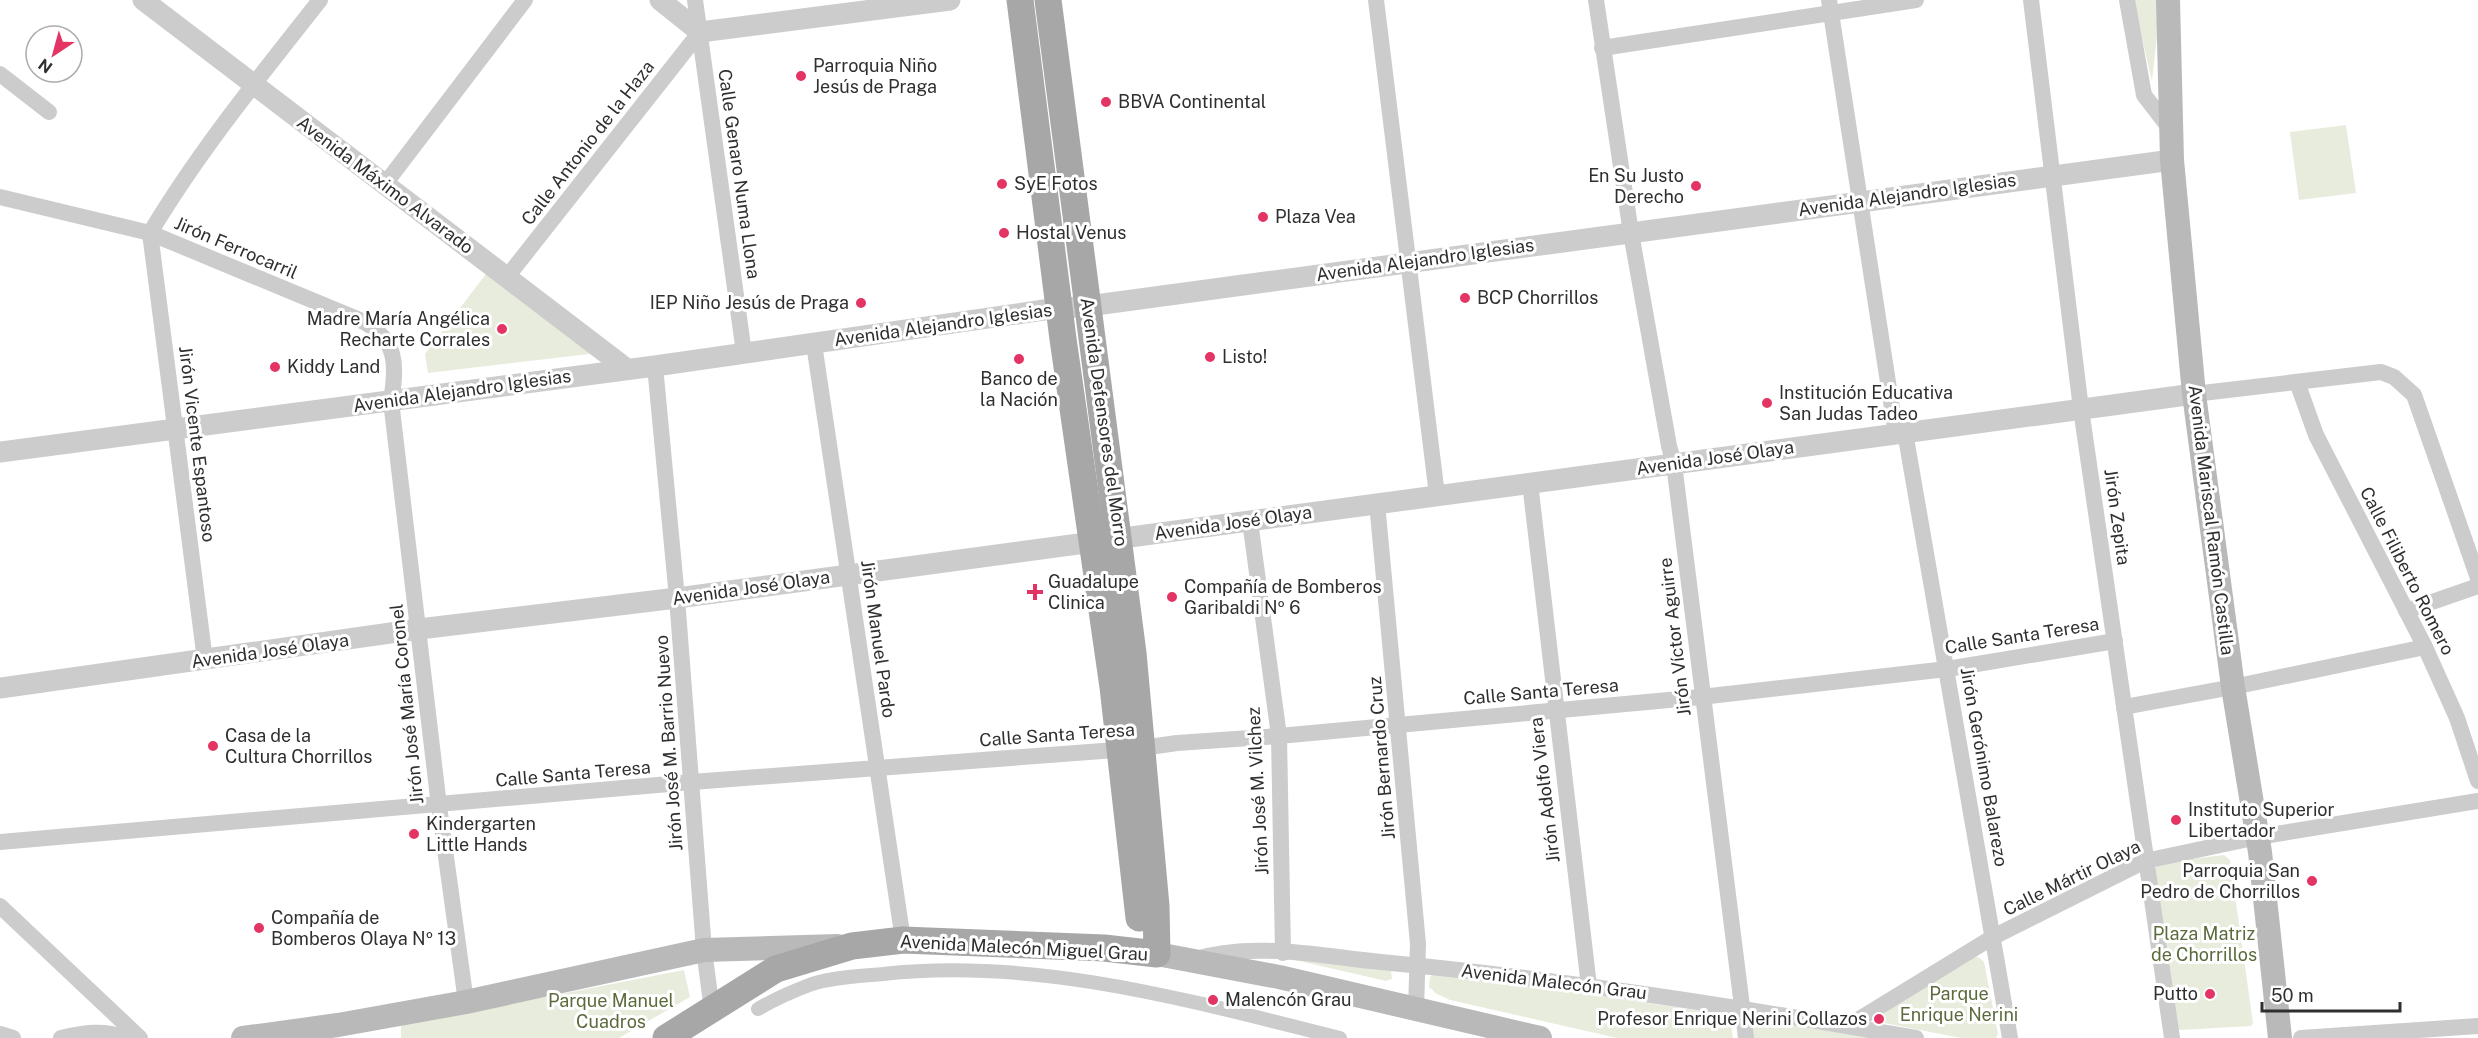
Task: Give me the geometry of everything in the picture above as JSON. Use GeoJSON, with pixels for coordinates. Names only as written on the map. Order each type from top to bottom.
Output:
{"type":"FeatureCollection","features":[{"type":"Feature","properties":{"kind":"main road","name":"Avenida Defensores del Morro"},"geometry":{"type":"LineString","coordinates":[[1020,0],[1059,308],[1092,542],[1131,749],[1156,906],[1149,952]]}},
{"type":"Feature","properties":{"kind":"main road","name":"Avenida Defensores del Morro"},"geometry":{"type":"LineString","coordinates":[[1048,0],[1101,416],[1119,538],[1131,749]]}},
{"type":"Feature","properties":{"kind":"main road","name":"Avenida Mariscal Ramón Castilla"},"geometry":{"type":"LineString","coordinates":[[2168,0],[2172,160],[2194,394],[2233,687],[2258,837],[2280,1038]]}},
{"type":"Feature","properties":{"kind":"main road","name":"Avenida Malecón Miguel Grau"},"geometry":{"type":"LineString","coordinates":[[666,1038],[776,969],[852,946],[903,940],[1149,952],[1279,977],[1540,1038]]}},
{"type":"Feature","properties":{"kind":"main road"},"geometry":{"type":"LineString","coordinates":[[243,1038],[338,1025],[466,1002],[704,950],[852,946]]}},
{"type":"Feature","properties":{"kind":"street","name":"Avenida Máximo Alvarado"},"geometry":{"type":"LineString","coordinates":[[143,0],[627,369]]}},
{"type":"Feature","properties":{"kind":"street"},"geometry":{"type":"LineString","coordinates":[[150,233],[169,202],[254,84],[320,0]]}},
{"type":"Feature","properties":{"kind":"street"},"geometry":{"type":"LineString","coordinates":[[385,184],[525,0]]}},
{"type":"Feature","properties":{"kind":"street"},"geometry":{"type":"LineString","coordinates":[[660,0],[700,32],[950,0]]}},
{"type":"Feature","properties":{"kind":"street","name":"Calle Genaro Numa Llona"},"geometry":{"type":"LineString","coordinates":[[695,0],[744,353]]}},
{"type":"Feature","properties":{"kind":"street"},"geometry":{"type":"LineString","coordinates":[[1376,0],[1437,495]]}},
{"type":"Feature","properties":{"kind":"street","name":"Jirón Víctor Aguirre"},"geometry":{"type":"LineString","coordinates":[[1596,0],[1631,233],[1674,464],[1701,697],[1746,1038]]}},
{"type":"Feature","properties":{"kind":"street"},"geometry":{"type":"LineString","coordinates":[[1602,48],[1830,7],[1916,0]]}},
{"type":"Feature","properties":{"kind":"street","name":"Jirón Zepita"},"geometry":{"type":"LineString","coordinates":[[2031,0],[2081,409],[2172,1038]]}},
{"type":"Feature","properties":{"kind":"street"},"geometry":{"type":"LineString","coordinates":[[2127,0],[2144,95],[2171,130]]}},
{"type":"Feature","properties":{"kind":"street","name":"Jirón Gerónimo Balarezo"},"geometry":{"type":"LineString","coordinates":[[1830,7],[1860,202],[1901,433],[1947,669],[2010,1038]]}},
{"type":"Feature","properties":{"kind":"street","name":"Calle Antonio de la Haza"},"geometry":{"type":"LineString","coordinates":[[507,277],[700,32]]}},
{"type":"Feature","properties":{"kind":"street"},"geometry":{"type":"LineString","coordinates":[[0,74],[49,112]]}},
{"type":"Feature","properties":{"kind":"street","name":"Avenida Alejandro Iglesias"},"geometry":{"type":"LineString","coordinates":[[0,453],[655,366],[1059,308],[1088,306],[2172,160]]}},
{"type":"Feature","properties":{"kind":"street","name":"Jirón Ferrocarril"},"geometry":{"type":"LineString","coordinates":[[0,197],[150,233],[377,329],[386,338],[393,357],[394,383],[391,401]]}},
{"type":"Feature","properties":{"kind":"street","name":"Jirón Vicente Espantoso"},"geometry":{"type":"LineString","coordinates":[[150,233],[205,660]]}},
{"type":"Feature","properties":{"kind":"street","name":"Jirón Manuel Pardo"},"geometry":{"type":"LineString","coordinates":[[814,344],[903,940]]}},
{"type":"Feature","properties":{"kind":"street","name":"Jirón José M. Barrio Nuevo"},"geometry":{"type":"LineString","coordinates":[[655,366],[677,598],[704,950],[712,1010]]}},
{"type":"Feature","properties":{"kind":"street","name":"Avenida José Olaya"},"geometry":{"type":"LineString","coordinates":[[0,688],[419,629],[677,598],[2194,394],[2381,372],[2394,377],[2414,395],[2478,579]]}},
{"type":"Feature","properties":{"kind":"street","name":"Calle Filiberto Romero"},"geometry":{"type":"LineString","coordinates":[[2297,382],[2316,435],[2426,647],[2457,718],[2478,781]]}},
{"type":"Feature","properties":{"kind":"street","name":"Jirón José María Coronel"},"geometry":{"type":"LineString","coordinates":[[391,401],[439,806],[466,1002]]}},
{"type":"Feature","properties":{"kind":"street","name":"Jirón Adolfo Viera"},"geometry":{"type":"LineString","coordinates":[[1530,483],[1589,986]]}},
{"type":"Feature","properties":{"kind":"street","name":"Jirón Bernardo Cruz"},"geometry":{"type":"LineString","coordinates":[[1377,503],[1399,724],[1418,965],[1416,1010]]}},
{"type":"Feature","properties":{"kind":"street","name":"Jirón José M. Vilchez"},"geometry":{"type":"LineString","coordinates":[[1250,520],[1279,736],[1283,953]]}},
{"type":"Feature","properties":{"kind":"street"},"geometry":{"type":"LineString","coordinates":[[2406,611],[2478,586]]}},
{"type":"Feature","properties":{"kind":"street","name":"Calle Santa Teresa"},"geometry":{"type":"LineString","coordinates":[[0,842],[439,806],[692,782],[1131,749],[1177,743],[1556,711],[1947,669],[2115,641]]}},
{"type":"Feature","properties":{"kind":"street"},"geometry":{"type":"LineString","coordinates":[[2124,707],[2426,647]]}},
{"type":"Feature","properties":{"kind":"street","name":"Calle Mártir Olaya"},"geometry":{"type":"LineString","coordinates":[[1848,1026],[1993,937],[2145,861],[2258,837],[2478,801]]}},
{"type":"Feature","properties":{"kind":"street"},"geometry":{"type":"LineString","coordinates":[[0,906],[140,1038]]}},
{"type":"Feature","properties":{"kind":"street","name":"Avenida Malecón Grau"},"geometry":{"type":"LineString","coordinates":[[1192,960],[1214,952],[1236,951],[1418,965],[1741,1007],[1916,1038]]}},
{"type":"Feature","properties":{"kind":"street"},"geometry":{"type":"LineString","coordinates":[[758,1009],[814,984],[918,970],[955,970],[1009,973],[1101,983],[1159,994],[1340,1038]]}},
{"type":"Feature","properties":{"kind":"street"},"geometry":{"type":"LineString","coordinates":[[2301,1038],[2478,1026]]}},
{"type":"Feature","properties":{"kind":"street"},"geometry":{"type":"LineString","coordinates":[[61,1038],[100,1032],[125,1038]]}},
{"type":"Feature","properties":{"kind":"street"},"geometry":{"type":"LineString","coordinates":[[0,1034],[13,1038]]}},
{"type":"Feature","properties":{"kind":"green space"},"geometry":{"type":"Polygon","coordinates":[[[2133,0],[2161,0],[2152,81],[2133,0]]]}},
{"type":"Feature","properties":{"kind":"green space"},"geometry":{"type":"Polygon","coordinates":[[[2346,125],[2356,193],[2299,200],[2290,132],[2346,125]]]}},
{"type":"Feature","properties":{"kind":"green space"},"geometry":{"type":"Polygon","coordinates":[[[489,270],[590,352],[589,354],[428,373],[425,354],[489,270]]]}},
{"type":"Feature","properties":{"kind":"green space","name":"Plaza Matriz de Chorrillos"},"geometry":{"type":"Polygon","coordinates":[[[2224,855],[2230,860],[2253,1023],[2251,1026],[2180,1030],[2177,1027],[2155,869],[2160,863],[2224,855]]]}},
{"type":"Feature","properties":{"kind":"green space","name":"Parque Enrique Nerini"},"geometry":{"type":"Polygon","coordinates":[[[1974,956],[1984,962],[1998,1034],[1996,1038],[1961,1038],[1879,1022],[1876,1019],[1876,1016],[1974,956]]]}},
{"type":"Feature","properties":{"kind":"green space"},"geometry":{"type":"Polygon","coordinates":[[[1282,957],[1391,971],[1392,979],[1386,981],[1282,957]]]}},
{"type":"Feature","properties":{"kind":"green space","name":"Parque Manuel Cuadros"},"geometry":{"type":"Polygon","coordinates":[[[684,970],[690,997],[619,1038],[401,1038],[401,1025],[684,970]]]}},
{"type":"Feature","properties":{"kind":"green space"},"geometry":{"type":"Polygon","coordinates":[[[1437,972],[1729,1015],[1733,1038],[1617,1038],[1450,1000],[1429,987],[1430,977],[1437,972]]]}},
{"type":"Feature","properties":{"kind":"green space"},"geometry":{"type":"Polygon","coordinates":[[[1754,1017],[1876,1038],[1751,1038],[1750,1019],[1754,1017]]]}},
{"type":"Feature","properties":{"kind":"place","name":"Parroquia Niño Jesús de Praga"},"geometry":{"type":"Point","coordinates":[801,76]}},
{"type":"Feature","properties":{"kind":"place","name":"BBVA Continental"},"geometry":{"type":"Point","coordinates":[1106,102]}},
{"type":"Feature","properties":{"kind":"place","name":"SyE Fotos"},"geometry":{"type":"Point","coordinates":[1002,184]}},
{"type":"Feature","properties":{"kind":"place","name":"En Su Justo Derecho"},"geometry":{"type":"Point","coordinates":[1696,186]}},
{"type":"Feature","properties":{"kind":"place","name":"Plaza Vea"},"geometry":{"type":"Point","coordinates":[1263,217]}},
{"type":"Feature","properties":{"kind":"place","name":"Hostal Venus"},"geometry":{"type":"Point","coordinates":[1004,233]}},
{"type":"Feature","properties":{"kind":"place","name":"BCP Chorrillos"},"geometry":{"type":"Point","coordinates":[1465,298]}},
{"type":"Feature","properties":{"kind":"place","name":"IEP Niño Jesús de Praga"},"geometry":{"type":"Point","coordinates":[861,303]}},
{"type":"Feature","properties":{"kind":"place","name":"Madre María Angélica Recharte Corrales"},"geometry":{"type":"Point","coordinates":[502,329]}},
{"type":"Feature","properties":{"kind":"place","name":"Listo!"},"geometry":{"type":"Point","coordinates":[1210,357]}},
{"type":"Feature","properties":{"kind":"place","name":"Banco de la Nación"},"geometry":{"type":"Point","coordinates":[1019,359]}},
{"type":"Feature","properties":{"kind":"place","name":"Kiddy Land"},"geometry":{"type":"Point","coordinates":[275,367]}},
{"type":"Feature","properties":{"kind":"place","name":"Institución Educativa San Judas Tadeo"},"geometry":{"type":"Point","coordinates":[1767,403]}},
{"type":"Feature","properties":{"kind":"place","name":"Guadalupe Clinica"},"geometry":{"type":"Point","coordinates":[1035,592]}},
{"type":"Feature","properties":{"kind":"place","name":"Compañía de Bomberos Garibaldi Nº 6"},"geometry":{"type":"Point","coordinates":[1172,597]}},
{"type":"Feature","properties":{"kind":"place","name":"Casa de la Cultura Chorrillos"},"geometry":{"type":"Point","coordinates":[213,746]}},
{"type":"Feature","properties":{"kind":"place","name":"Instituto Superior Libertador"},"geometry":{"type":"Point","coordinates":[2176,820]}},
{"type":"Feature","properties":{"kind":"place","name":"Kindergarten Little Hands"},"geometry":{"type":"Point","coordinates":[414,834]}},
{"type":"Feature","properties":{"kind":"place","name":"Parroquia San Pedro de Chorrillos"},"geometry":{"type":"Point","coordinates":[2312,881]}},
{"type":"Feature","properties":{"kind":"place","name":"Compañía de Bomberos Olaya Nº 13"},"geometry":{"type":"Point","coordinates":[259,928]}},
{"type":"Feature","properties":{"kind":"place","name":"Putto"},"geometry":{"type":"Point","coordinates":[2210,994]}},
{"type":"Feature","properties":{"kind":"place","name":"Malencón Grau"},"geometry":{"type":"Point","coordinates":[1213,1000]}},
{"type":"Feature","properties":{"kind":"place","name":"Profesor Enrique Nerini Collazos"},"geometry":{"type":"Point","coordinates":[1879,1019]}}]}
